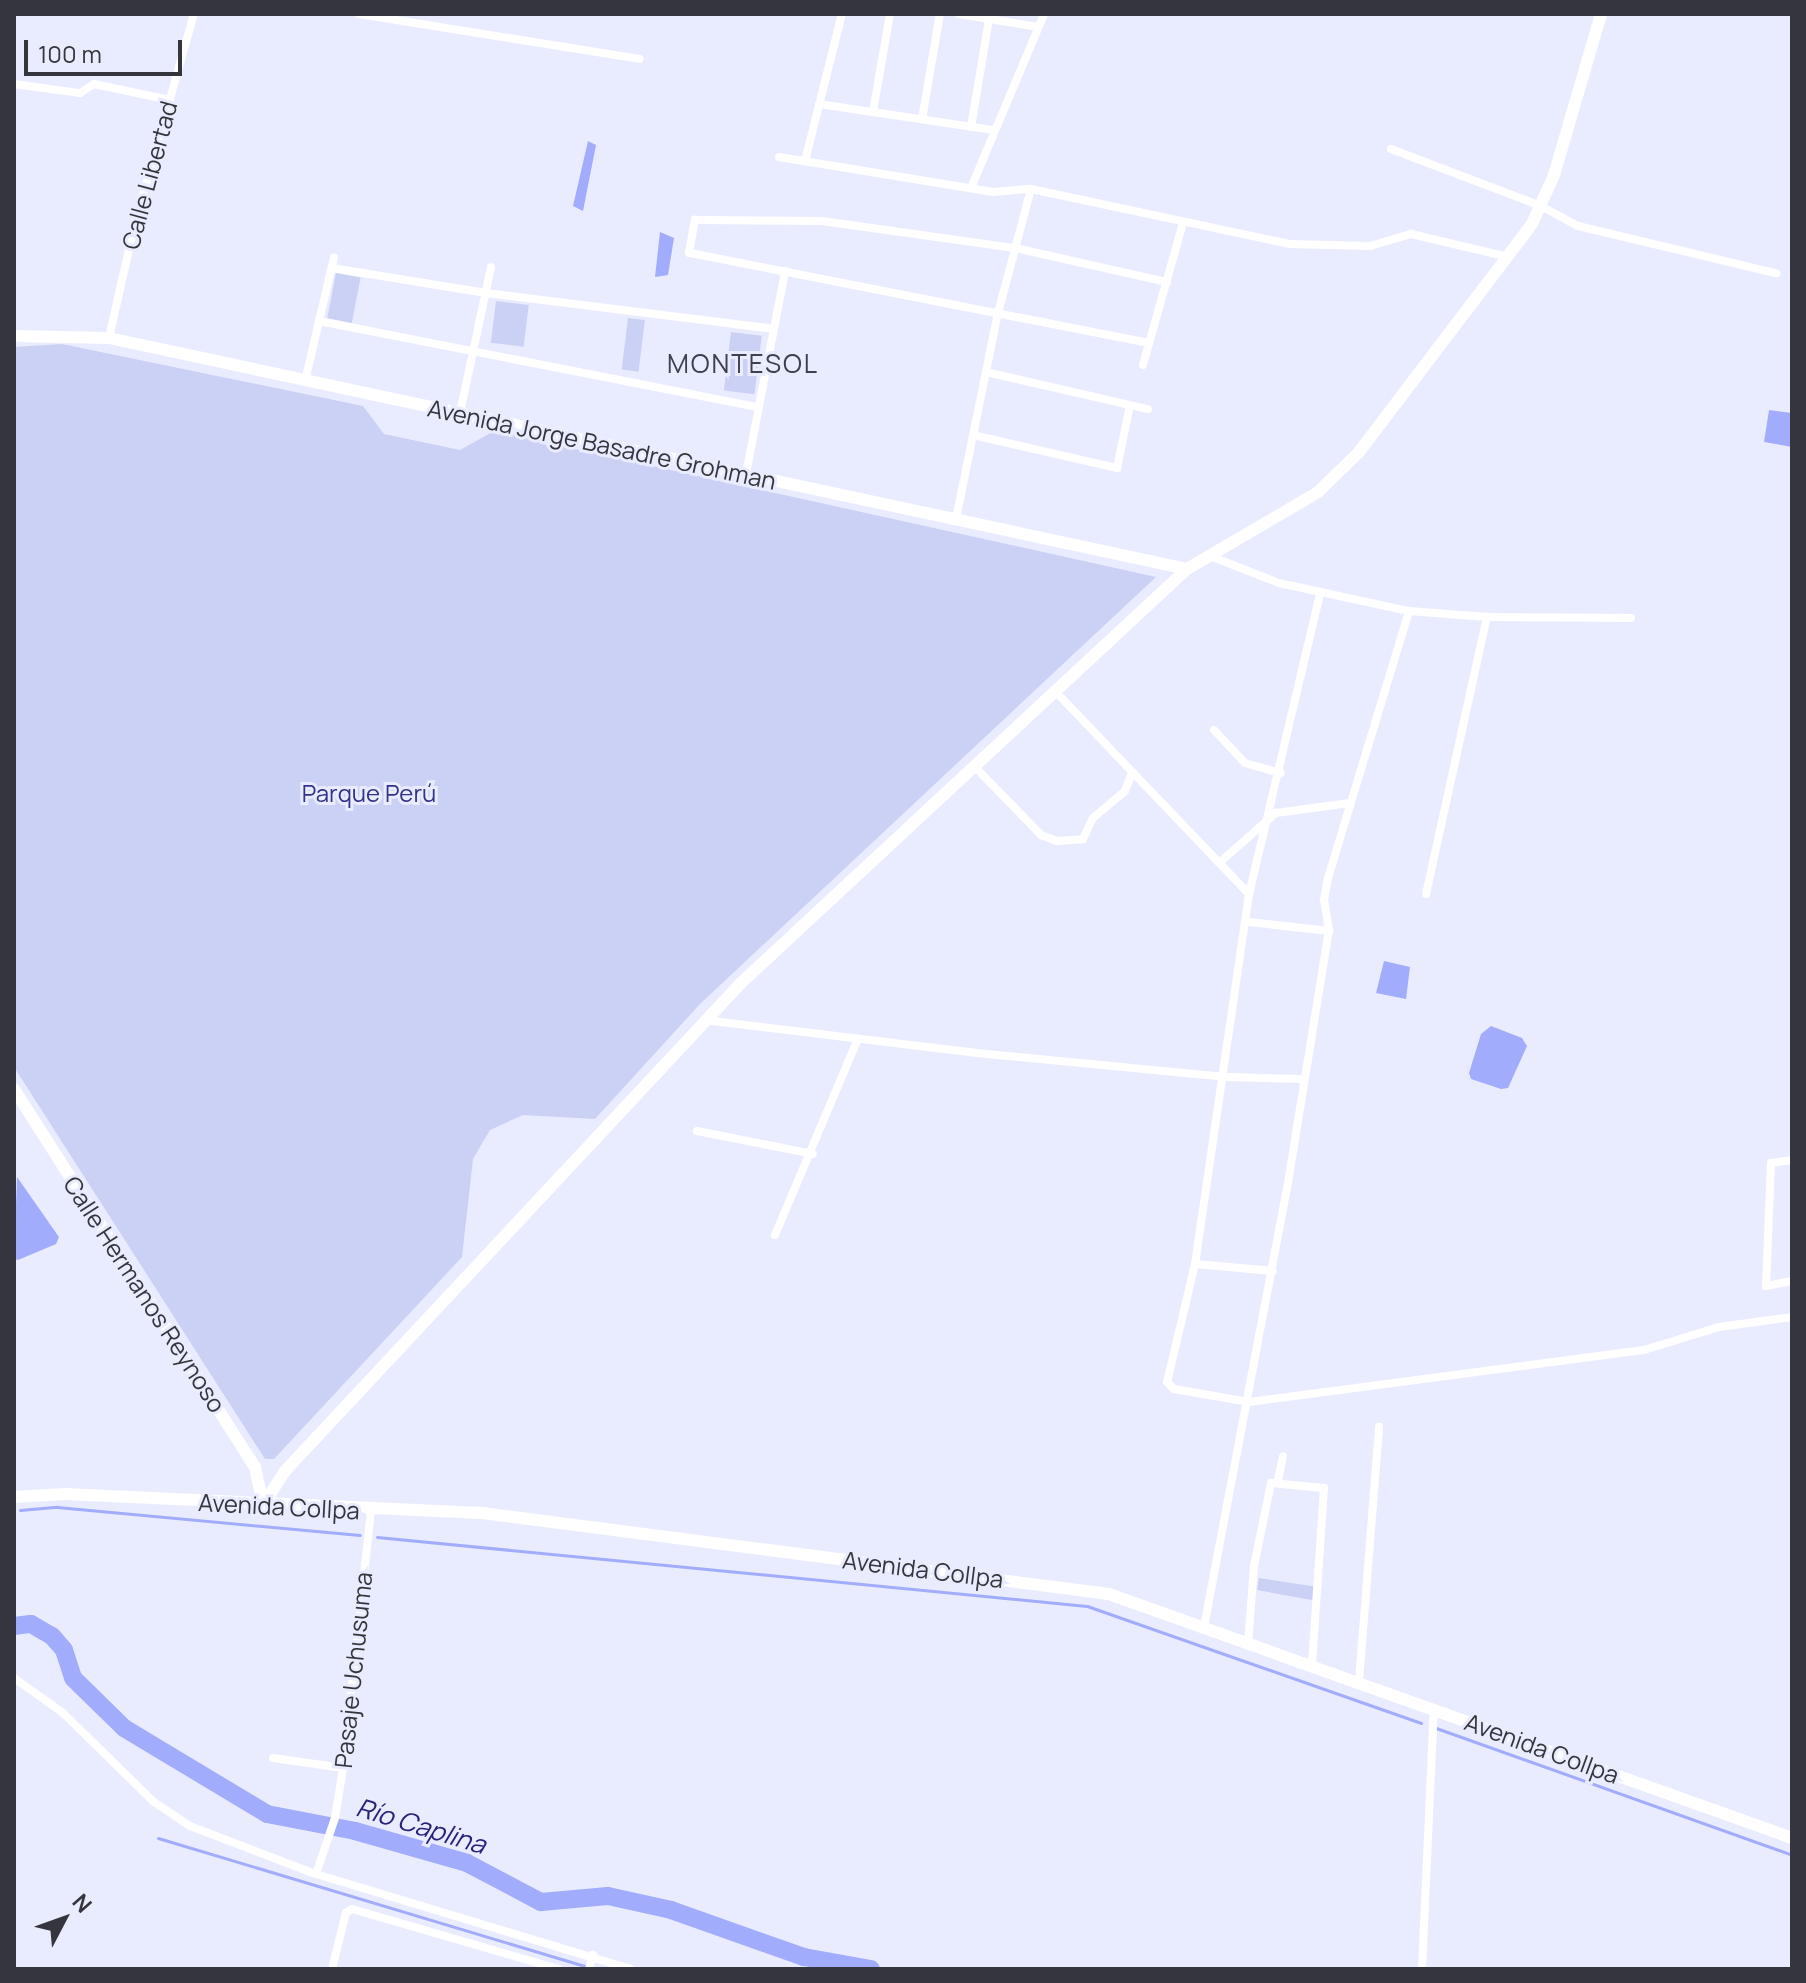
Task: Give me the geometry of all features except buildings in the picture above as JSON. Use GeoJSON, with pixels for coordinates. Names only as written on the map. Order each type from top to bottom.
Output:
{"type":"FeatureCollection","features":[{"type":"Feature","properties":{"kind":"main road"},"geometry":{"type":"LineString","coordinates":[[263,1505],[285,1471],[703,1020],[973,765],[1187,569],[1318,492],[1337,475],[1508,257],[1541,206],[1601,14]]}},
{"type":"Feature","properties":{"kind":"main road","name":"Avenida Jorge Basadre Grohman"},"geometry":{"type":"LineString","coordinates":[[14,336],[109,338],[1187,569]]}},
{"type":"Feature","properties":{"kind":"main road","name":"Calle Hermanos Reynoso"},"geometry":{"type":"LineString","coordinates":[[14,1089],[255,1467],[263,1505]]}},
{"type":"Feature","properties":{"kind":"main road","name":"Avenida Collpa"},"geometry":{"type":"LineString","coordinates":[[14,1497],[65,1494],[540,1518],[1084,1590],[1204,1627],[1792,1838]]}},
{"type":"Feature","properties":{"kind":"street","name":"Calle Libertad"},"geometry":{"type":"LineString","coordinates":[[109,338],[194,14]]}},
{"type":"Feature","properties":{"kind":"street"},"geometry":{"type":"LineString","coordinates":[[359,14],[639,59]]}},
{"type":"Feature","properties":{"kind":"street"},"geometry":{"type":"LineString","coordinates":[[805,161],[842,14]]}},
{"type":"Feature","properties":{"kind":"street"},"geometry":{"type":"LineString","coordinates":[[873,112],[890,14]]}},
{"type":"Feature","properties":{"kind":"street"},"geometry":{"type":"LineString","coordinates":[[922,119],[940,14]]}},
{"type":"Feature","properties":{"kind":"street"},"geometry":{"type":"LineString","coordinates":[[959,14],[1038,27]]}},
{"type":"Feature","properties":{"kind":"street"},"geometry":{"type":"LineString","coordinates":[[971,188],[1044,14]]}},
{"type":"Feature","properties":{"kind":"street"},"geometry":{"type":"LineString","coordinates":[[971,127],[989,19]]}},
{"type":"Feature","properties":{"kind":"street"},"geometry":{"type":"LineString","coordinates":[[14,84],[80,93],[94,84],[170,100]]}},
{"type":"Feature","properties":{"kind":"street"},"geometry":{"type":"LineString","coordinates":[[819,104],[994,130]]}},
{"type":"Feature","properties":{"kind":"street"},"geometry":{"type":"LineString","coordinates":[[1391,149],[1541,206],[1578,226],[1776,273]]}},
{"type":"Feature","properties":{"kind":"street"},"geometry":{"type":"LineString","coordinates":[[779,157],[971,188],[1031,189],[1250,239],[1339,248],[1419,235],[1508,257]]}},
{"type":"Feature","properties":{"kind":"street"},"geometry":{"type":"LineString","coordinates":[[956,519],[998,313],[1031,189]]}},
{"type":"Feature","properties":{"kind":"street"},"geometry":{"type":"LineString","coordinates":[[1149,343],[689,253],[695,220],[822,221],[1015,248],[1167,282]]}},
{"type":"Feature","properties":{"kind":"street"},"geometry":{"type":"LineString","coordinates":[[1143,365],[1183,223]]}},
{"type":"Feature","properties":{"kind":"street"},"geometry":{"type":"LineString","coordinates":[[305,381],[334,257]]}},
{"type":"Feature","properties":{"kind":"street"},"geometry":{"type":"LineString","coordinates":[[460,413],[491,267]]}},
{"type":"Feature","properties":{"kind":"street"},"geometry":{"type":"LineString","coordinates":[[332,268],[486,293],[773,329]]}},
{"type":"Feature","properties":{"kind":"street"},"geometry":{"type":"LineString","coordinates":[[746,474],[785,271]]}},
{"type":"Feature","properties":{"kind":"street"},"geometry":{"type":"LineString","coordinates":[[319,321],[758,407]]}},
{"type":"Feature","properties":{"kind":"street"},"geometry":{"type":"LineString","coordinates":[[986,372],[1148,409]]}},
{"type":"Feature","properties":{"kind":"street"},"geometry":{"type":"LineString","coordinates":[[973,435],[1117,468],[1130,405]]}},
{"type":"Feature","properties":{"kind":"street"},"geometry":{"type":"LineString","coordinates":[[1210,556],[1252,575],[1320,594],[1409,611],[1487,617],[1631,618]]}},
{"type":"Feature","properties":{"kind":"street"},"geometry":{"type":"LineString","coordinates":[[1320,594],[1281,773],[1249,894],[1249,922],[1195,1264],[1167,1382],[1174,1389],[1249,1402],[1644,1350],[1719,1327],[1792,1317]]}},
{"type":"Feature","properties":{"kind":"street"},"geometry":{"type":"LineString","coordinates":[[1204,1627],[1273,1271],[1329,931],[1324,899],[1349,803],[1409,611]]}},
{"type":"Feature","properties":{"kind":"street"},"geometry":{"type":"LineString","coordinates":[[1426,894],[1487,617]]}},
{"type":"Feature","properties":{"kind":"street"},"geometry":{"type":"LineString","coordinates":[[1054,690],[1249,894]]}},
{"type":"Feature","properties":{"kind":"street"},"geometry":{"type":"LineString","coordinates":[[1214,730],[1245,763],[1281,773]]}},
{"type":"Feature","properties":{"kind":"street"},"geometry":{"type":"LineString","coordinates":[[973,765],[1041,835],[1057,841],[1083,839],[1100,810],[1125,791],[1132,773]]}},
{"type":"Feature","properties":{"kind":"street"},"geometry":{"type":"LineString","coordinates":[[1219,863],[1268,824],[1276,813],[1349,803]]}},
{"type":"Feature","properties":{"kind":"street"},"geometry":{"type":"LineString","coordinates":[[1249,922],[1329,931]]}},
{"type":"Feature","properties":{"kind":"street"},"geometry":{"type":"LineString","coordinates":[[703,1020],[857,1041],[1225,1077],[1303,1079]]}},
{"type":"Feature","properties":{"kind":"street"},"geometry":{"type":"LineString","coordinates":[[775,1235],[813,1154],[857,1041]]}},
{"type":"Feature","properties":{"kind":"street"},"geometry":{"type":"LineString","coordinates":[[697,1131],[813,1154]]}},
{"type":"Feature","properties":{"kind":"street"},"geometry":{"type":"LineString","coordinates":[[1792,1160],[1771,1163],[1766,1286],[1792,1281]]}},
{"type":"Feature","properties":{"kind":"street"},"geometry":{"type":"LineString","coordinates":[[1195,1264],[1273,1271]]}},
{"type":"Feature","properties":{"kind":"street"},"geometry":{"type":"LineString","coordinates":[[1359,1682],[1379,1427]]}},
{"type":"Feature","properties":{"kind":"street"},"geometry":{"type":"LineString","coordinates":[[1278,1480],[1283,1457]]}},
{"type":"Feature","properties":{"kind":"street"},"geometry":{"type":"LineString","coordinates":[[1248,1644],[1254,1566],[1271,1483],[1278,1480],[1326,1491],[1312,1666]]}},
{"type":"Feature","properties":{"kind":"street","name":"Pasaje Uchusuma"},"geometry":{"type":"LineString","coordinates":[[316,1874],[335,1818],[343,1768],[371,1510]]}},
{"type":"Feature","properties":{"kind":"street"},"geometry":{"type":"LineString","coordinates":[[14,1678],[63,1713],[169,1814],[225,1842],[591,1962],[631,1969]]}},
{"type":"Feature","properties":{"kind":"street"},"geometry":{"type":"LineString","coordinates":[[1422,1969],[1434,1709]]}},
{"type":"Feature","properties":{"kind":"street"},"geometry":{"type":"LineString","coordinates":[[273,1758],[343,1768]]}},
{"type":"Feature","properties":{"kind":"street"},"geometry":{"type":"LineString","coordinates":[[332,1969],[346,1913],[352,1909],[558,1969]]}},
{"type":"Feature","properties":{"kind":"green space"},"geometry":{"type":"Polygon","coordinates":[[[336,273],[361,278],[352,323],[327,318],[336,273]]]}},
{"type":"Feature","properties":{"kind":"green space"},"geometry":{"type":"Polygon","coordinates":[[[496,301],[529,305],[524,347],[491,343],[496,301]]]}},
{"type":"Feature","properties":{"kind":"green space"},"geometry":{"type":"Polygon","coordinates":[[[628,318],[645,320],[639,372],[622,370],[628,318]]]}},
{"type":"Feature","properties":{"kind":"green space"},"geometry":{"type":"Polygon","coordinates":[[[731,332],[762,336],[755,394],[724,391],[731,332]]]}},
{"type":"Feature","properties":{"kind":"green space","name":"Parque Perú"},"geometry":{"type":"Polygon","coordinates":[[[62,344],[363,406],[384,434],[460,450],[494,431],[1156,577],[700,1004],[595,1119],[523,1115],[490,1130],[473,1159],[462,1257],[274,1459],[265,1459],[14,1067],[14,347],[62,344]]]}},
{"type":"Feature","properties":{"kind":"green space"},"geometry":{"type":"Polygon","coordinates":[[[1259,1578],[1318,1587],[1317,1601],[1257,1590],[1259,1578]]]}},
{"type":"Feature","properties":{"kind":"water"},"geometry":{"type":"Polygon","coordinates":[[[588,141],[596,145],[583,211],[573,206],[588,141]]]}},
{"type":"Feature","properties":{"kind":"water"},"geometry":{"type":"Polygon","coordinates":[[[660,232],[674,238],[668,275],[655,277],[660,232]]]}},
{"type":"Feature","properties":{"kind":"water"},"geometry":{"type":"Polygon","coordinates":[[[1769,410],[1792,413],[1792,447],[1764,442],[1769,410]]]}},
{"type":"Feature","properties":{"kind":"water"},"geometry":{"type":"Polygon","coordinates":[[[1384,961],[1410,967],[1406,999],[1376,993],[1384,961]]]}},
{"type":"Feature","properties":{"kind":"water"},"geometry":{"type":"Polygon","coordinates":[[[1491,1026],[1522,1038],[1527,1046],[1508,1088],[1501,1089],[1471,1079],[1469,1073],[1481,1034],[1491,1026]]]}},
{"type":"Feature","properties":{"kind":"water"},"geometry":{"type":"Polygon","coordinates":[[[17,1177],[59,1237],[56,1244],[18,1260],[14,1259],[17,1177]]]}},
{"type":"Feature","properties":{"kind":"waterway"},"geometry":{"type":"LineString","coordinates":[[20,1510],[57,1507],[360,1535]]}},
{"type":"Feature","properties":{"kind":"waterway"},"geometry":{"type":"LineString","coordinates":[[377,1537],[1087,1606],[1421,1723]]}},
{"type":"Feature","properties":{"kind":"waterway","name":"Río Caplina"},"geometry":{"type":"LineString","coordinates":[[14,1626],[31,1624],[52,1636],[64,1650],[73,1678],[124,1728],[267,1814],[355,1831],[467,1863],[541,1902],[608,1896],[671,1910],[804,1957],[871,1969]]}},
{"type":"Feature","properties":{"kind":"waterway"},"geometry":{"type":"LineString","coordinates":[[1436,1728],[1792,1855]]}},
{"type":"Feature","properties":{"kind":"waterway"},"geometry":{"type":"LineString","coordinates":[[158,1838],[594,1969]]}},
{"type":"Feature","properties":{"kind":"district","name":"MONTESOL"},"geometry":{"type":"Point","coordinates":[743,364]}}]}
